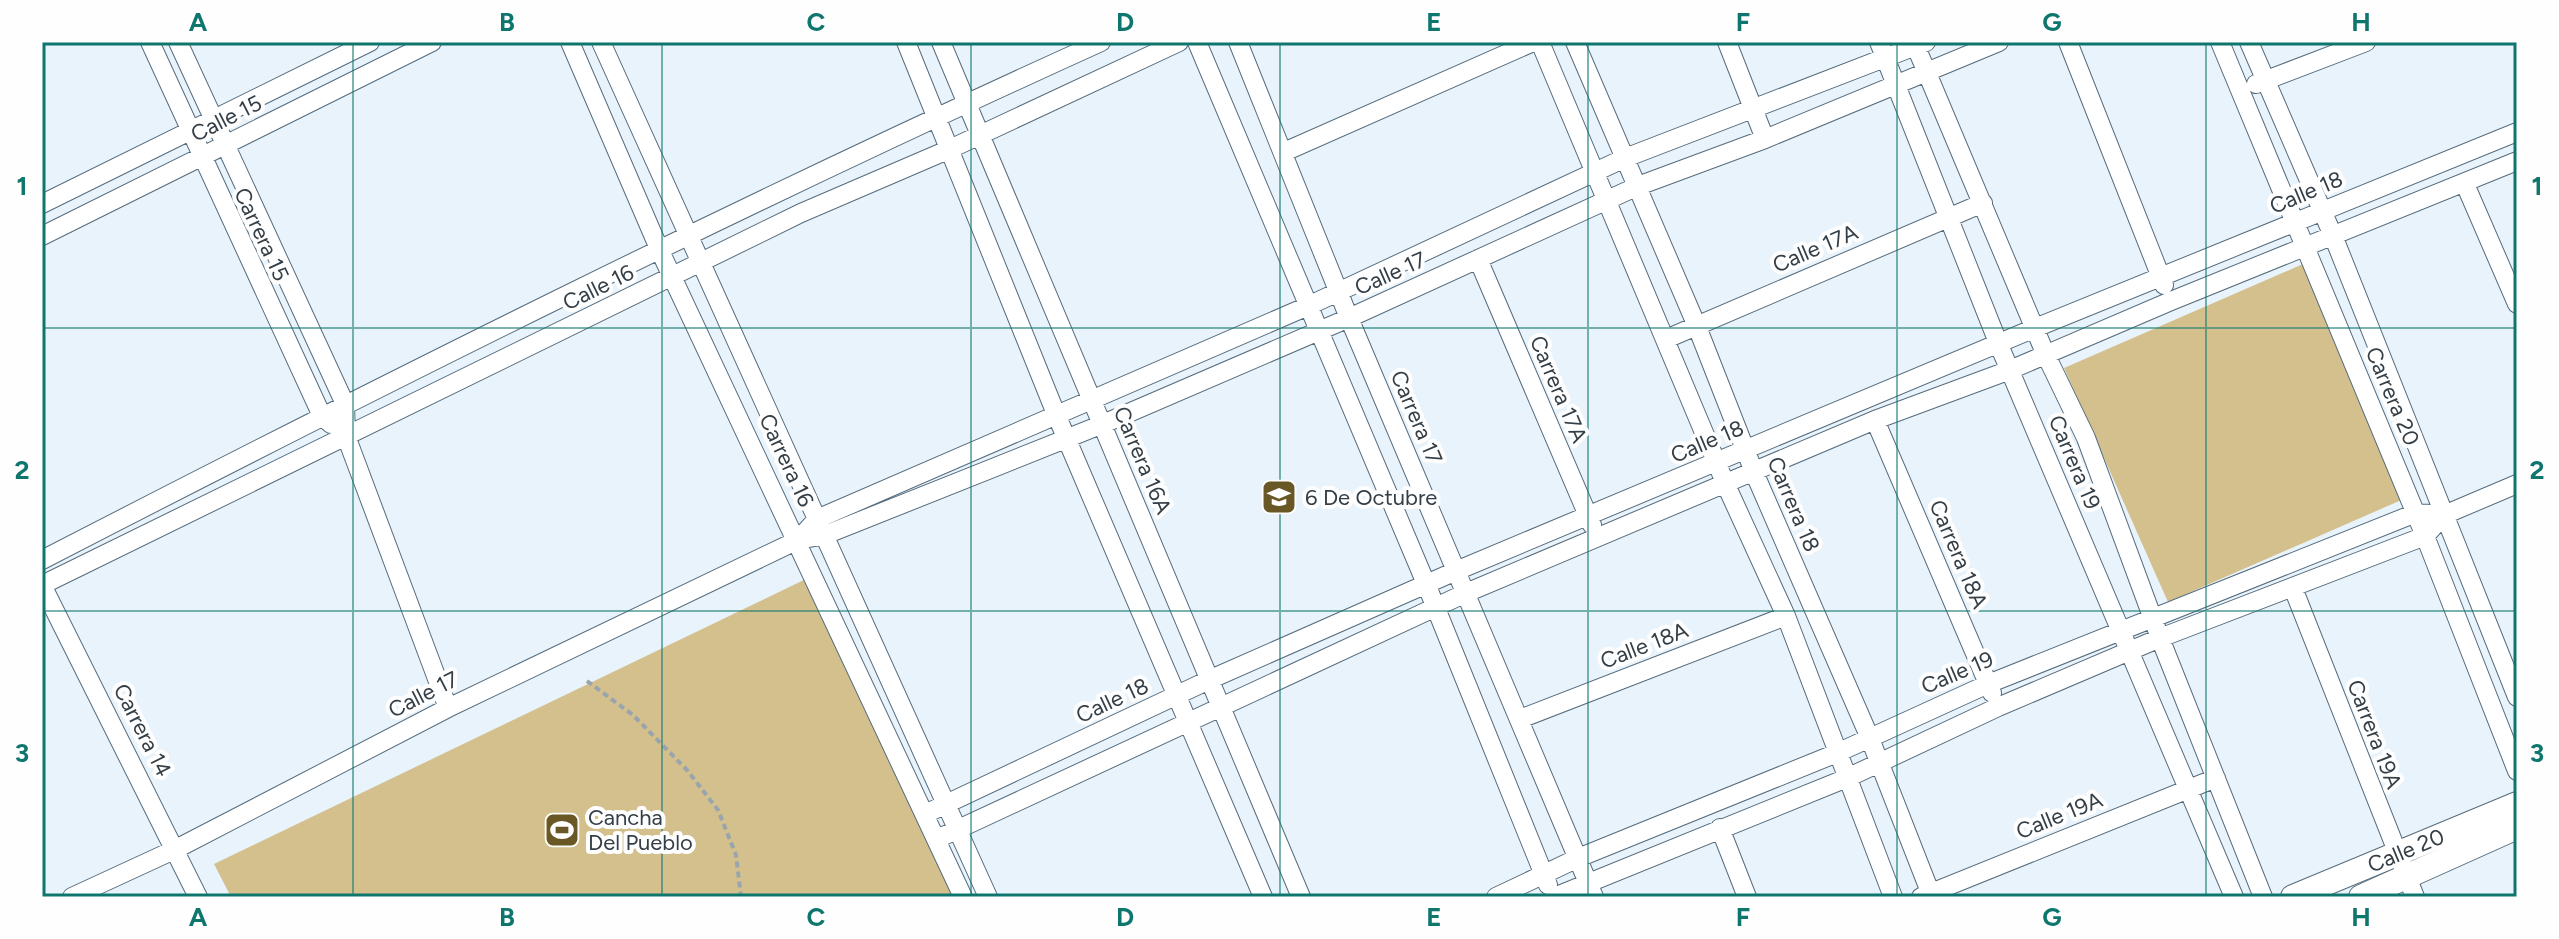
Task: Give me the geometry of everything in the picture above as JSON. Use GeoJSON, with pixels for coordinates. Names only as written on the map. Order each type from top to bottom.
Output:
{"type":"FeatureCollection","features":[{"type":"Feature","properties":{"kind":"street","name":"Carrera 15"},"geometry":{"type":"LineString","coordinates":[[150,42],[322,416],[346,436]]}},
{"type":"Feature","properties":{"kind":"street","name":"Carrera 15"},"geometry":{"type":"LineString","coordinates":[[178,42],[345,404],[346,436],[448,708]]}},
{"type":"Feature","properties":{"kind":"street","name":"Calle 15"},"geometry":{"type":"LineString","coordinates":[[42,204],[370,42]]}},
{"type":"Feature","properties":{"kind":"street","name":"Calle 15"},"geometry":{"type":"LineString","coordinates":[[42,236],[432,42]]}},
{"type":"Feature","properties":{"kind":"street","name":"Carrera 16"},"geometry":{"type":"LineString","coordinates":[[570,42],[660,251],[963,897]]}},
{"type":"Feature","properties":{"kind":"street","name":"Carrera 16"},"geometry":{"type":"LineString","coordinates":[[601,42],[988,897]]}},
{"type":"Feature","properties":{"kind":"street"},"geometry":{"type":"LineString","coordinates":[[906,42],[1056,414],[1263,897]]}},
{"type":"Feature","properties":{"kind":"street","name":"Carrera 16A"},"geometry":{"type":"LineString","coordinates":[[941,42],[1301,897]]}},
{"type":"Feature","properties":{"kind":"street","name":"Calle 16"},"geometry":{"type":"LineString","coordinates":[[42,560],[345,404],[936,116],[1101,42]]}},
{"type":"Feature","properties":{"kind":"street","name":"Calle 16"},"geometry":{"type":"LineString","coordinates":[[42,585],[801,213],[950,149],[1179,42]]}},
{"type":"Feature","properties":{"kind":"street"},"geometry":{"type":"LineString","coordinates":[[1197,42],[1427,586],[1554,897]]}},
{"type":"Feature","properties":{"kind":"street","name":"Carrera 17"},"geometry":{"type":"LineString","coordinates":[[1238,42],[1349,318],[1591,889]]}},
{"type":"Feature","properties":{"kind":"street"},"geometry":{"type":"LineString","coordinates":[[1284,152],[1533,42]]}},
{"type":"Feature","properties":{"kind":"street"},"geometry":{"type":"LineString","coordinates":[[1540,42],[1726,485],[1786,616],[1893,897]]}},
{"type":"Feature","properties":{"kind":"street","name":"Carrera 18"},"geometry":{"type":"LineString","coordinates":[[1575,42],[1696,324],[1745,451],[1869,736],[1927,896]]}},
{"type":"Feature","properties":{"kind":"street"},"geometry":{"type":"LineString","coordinates":[[1727,42],[1765,139]]}},
{"type":"Feature","properties":{"kind":"street","name":"Carrera 19"},"geometry":{"type":"LineString","coordinates":[[1879,42],[1999,345],[2234,897]]}},
{"type":"Feature","properties":{"kind":"street","name":"Calle 17"},"geometry":{"type":"LineString","coordinates":[[821,527],[1067,439],[1349,318],[1638,186],[1765,139],[1999,42]]}},
{"type":"Feature","properties":{"kind":"street"},"geometry":{"type":"LineString","coordinates":[[2068,42],[2171,301]]}},
{"type":"Feature","properties":{"kind":"street","name":"Carrera 20"},"geometry":{"type":"LineString","coordinates":[[2220,42],[2416,513],[2517,771]]}},
{"type":"Feature","properties":{"kind":"street","name":"Carrera 20"},"geometry":{"type":"LineString","coordinates":[[2249,42],[2334,238],[2444,515],[2510,658],[2517,697]]}},
{"type":"Feature","properties":{"kind":"street"},"geometry":{"type":"LineString","coordinates":[[2242,90],[2366,42]]}},
{"type":"Feature","properties":{"kind":"street","name":"Calle 17"},"geometry":{"type":"LineString","coordinates":[[72,897],[176,849],[448,708],[1090,398],[1308,306],[1625,158],[1886,60],[1919,43]]}},
{"type":"Feature","properties":{"kind":"street","name":"Carrera 19"},"geometry":{"type":"LineString","coordinates":[[1919,43],[1927,72],[2045,353],[2086,438],[2160,638],[2263,897]]}},
{"type":"Feature","properties":{"kind":"street","name":"Calle 18"},"geometry":{"type":"LineString","coordinates":[[925,814],[1211,679],[1456,571],[2035,328],[2517,132]]}},
{"type":"Feature","properties":{"kind":"street"},"geometry":{"type":"LineString","coordinates":[[937,839],[1466,593],[1875,420],[2010,370],[2171,301],[2334,238],[2517,161]]}},
{"type":"Feature","properties":{"kind":"street"},"geometry":{"type":"LineString","coordinates":[[2465,184],[2517,304]]}},
{"type":"Feature","properties":{"kind":"street","name":"Calle 17A"},"geometry":{"type":"LineString","coordinates":[[1666,339],[1983,203]]}},
{"type":"Feature","properties":{"kind":"street","name":"Carrera 17A"},"geometry":{"type":"LineString","coordinates":[[1478,259],[1597,537]]}},
{"type":"Feature","properties":{"kind":"street","name":"Carrera 18A"},"geometry":{"type":"LineString","coordinates":[[1875,420],[1998,707]]}},
{"type":"Feature","properties":{"kind":"street","name":"Calle 19"},"geometry":{"type":"LineString","coordinates":[[1554,897],[1591,889],[1720,828],[1847,778],[1998,707],[2160,638],[2425,536],[2444,515],[2517,484]]}},
{"type":"Feature","properties":{"kind":"street","name":"Calle 19"},"geometry":{"type":"LineString","coordinates":[[1496,897],[1578,858],[1837,753],[1988,684],[2416,513],[2444,515]]}},
{"type":"Feature","properties":{"kind":"street","name":"Carrera 14"},"geometry":{"type":"LineString","coordinates":[[42,585],[198,897]]}},
{"type":"Feature","properties":{"kind":"street","name":"Carrera 19A"},"geometry":{"type":"LineString","coordinates":[[2293,588],[2406,877]]}},
{"type":"Feature","properties":{"kind":"street","name":"Calle 18A"},"geometry":{"type":"LineString","coordinates":[[1520,719],[1786,616]]}},
{"type":"Feature","properties":{"kind":"street"},"geometry":{"type":"LineString","coordinates":[[2479,669],[2510,658]]}},
{"type":"Feature","properties":{"kind":"street","name":"Calle 19A"},"geometry":{"type":"LineString","coordinates":[[1927,896],[2216,778]]}},
{"type":"Feature","properties":{"kind":"street","name":"Calle 20"},"geometry":{"type":"LineString","coordinates":[[2293,897],[2406,877],[2517,804]]}},
{"type":"Feature","properties":{"kind":"street","name":"Calle 20"},"geometry":{"type":"LineString","coordinates":[[2361,897],[2517,827]]}},
{"type":"Feature","properties":{"kind":"street"},"geometry":{"type":"LineString","coordinates":[[1720,828],[1747,897]]}},
{"type":"Feature","properties":{"kind":"path"},"geometry":{"type":"LineString","coordinates":[[587,681],[633,715],[687,770],[718,810],[736,855],[741,897]]}},
{"type":"Feature","properties":{"kind":"shaded area"},"geometry":{"type":"Polygon","coordinates":[[[2303,264],[2406,498],[2168,602],[2064,368],[2303,264]]]}},
{"type":"Feature","properties":{"kind":"shaded area"},"geometry":{"type":"Polygon","coordinates":[[[808,578],[954,897],[231,897],[214,864],[808,578]]]}},
{"type":"Feature","properties":{"kind":"place","name":"6 De Octubre"},"geometry":{"type":"Point","coordinates":[1279,497]}},
{"type":"Feature","properties":{"kind":"place","name":"Cancha Del Pueblo"},"geometry":{"type":"Point","coordinates":[562,830]}}]}
